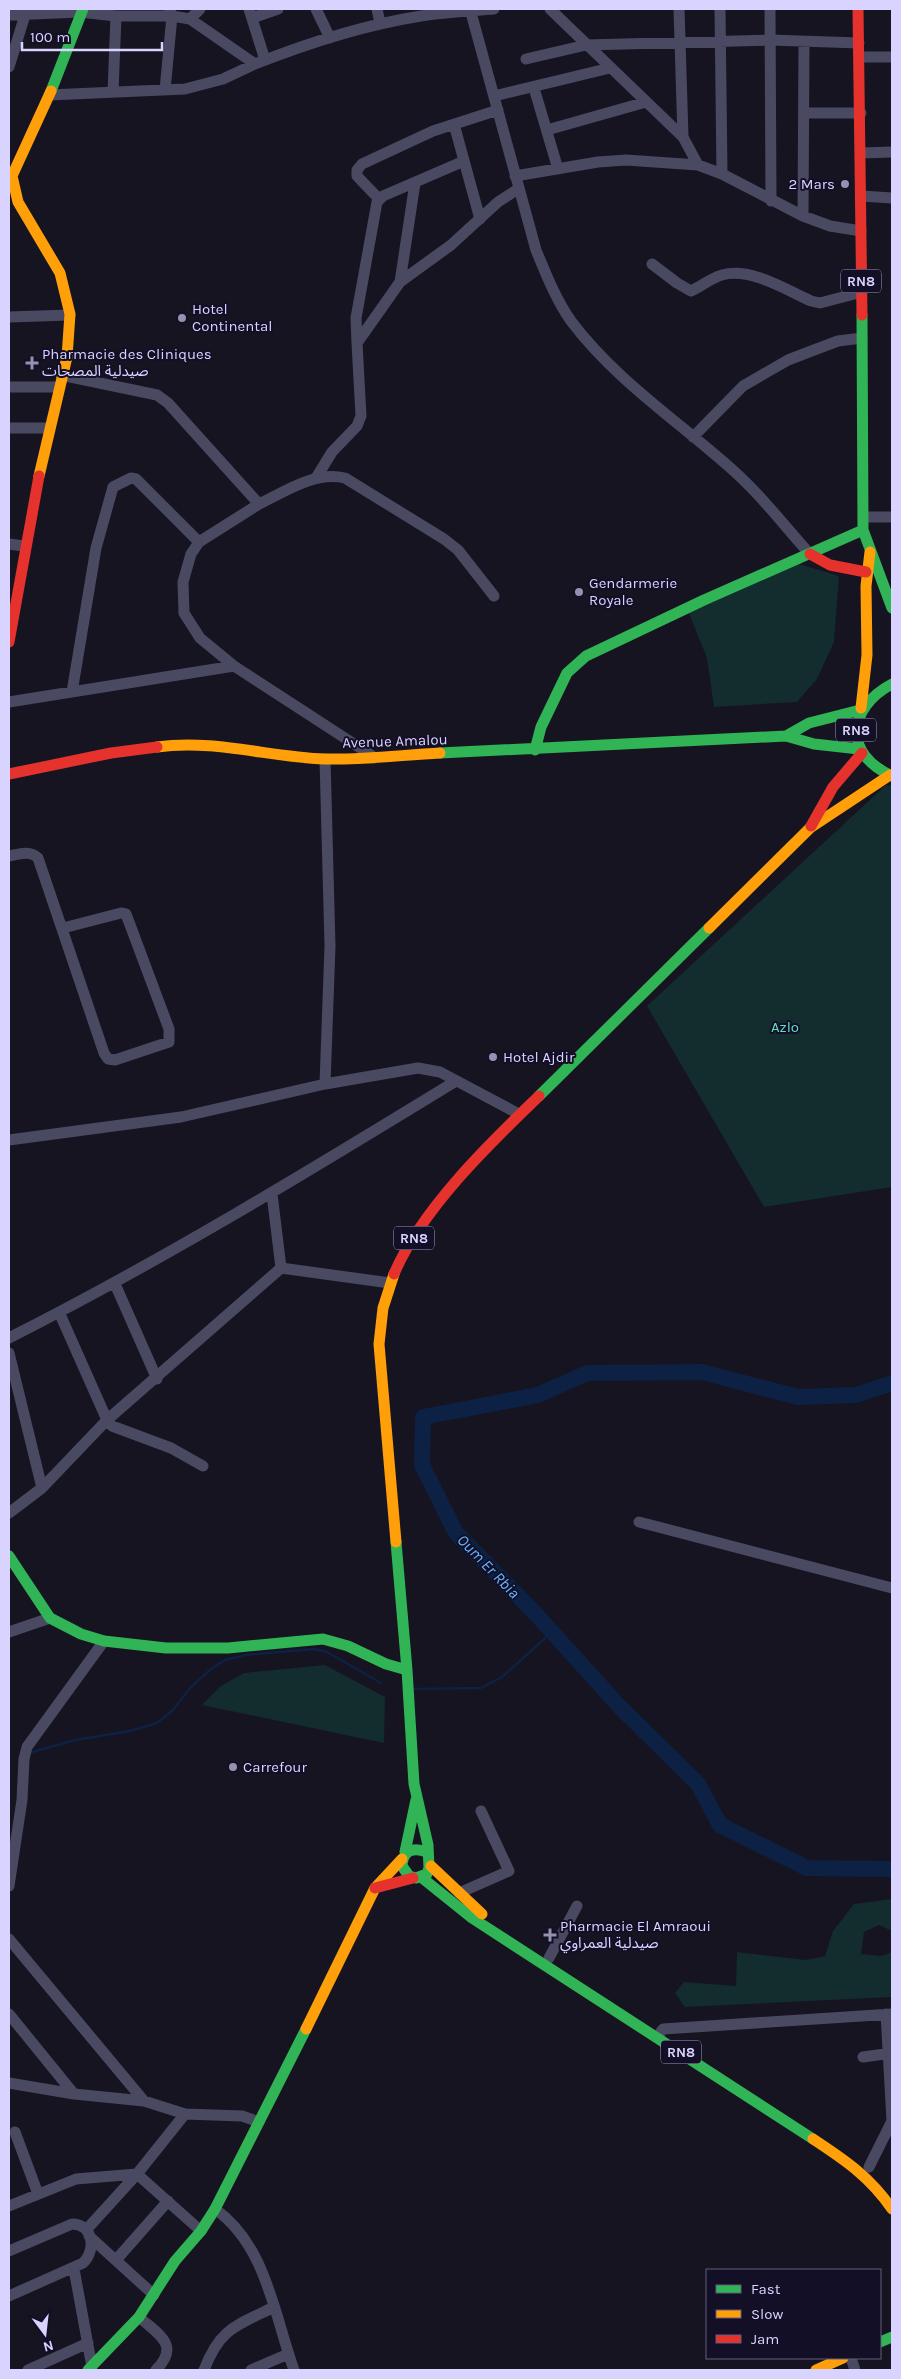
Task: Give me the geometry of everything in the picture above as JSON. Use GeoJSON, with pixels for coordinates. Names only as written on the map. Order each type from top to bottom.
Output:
{"type":"FeatureCollection","features":[{"type":"Feature","properties":{"kind":"main road","name":"RN8"},"geometry":{"type":"LineString","coordinates":[[858,9],[861,113],[863,517],[864,530],[870,552],[892,608]]}},
{"type":"Feature","properties":{"kind":"main road"},"geometry":{"type":"LineString","coordinates":[[9,642],[17,546],[68,350],[70,314],[60,273],[24,214],[12,188],[12,166],[48,95],[82,10]]}},
{"type":"Feature","properties":{"kind":"main road"},"geometry":{"type":"LineString","coordinates":[[535,750],[541,727],[567,673],[574,664],[595,651],[696,604],[864,530]]}},
{"type":"Feature","properties":{"kind":"main road","name":"RN8"},"geometry":{"type":"LineString","coordinates":[[626,2013],[549,1958],[484,1915],[431,1866],[431,1858],[427,1852],[424,1824],[416,1800],[407,1670],[381,1380],[380,1341],[382,1309],[390,1283],[405,1251],[428,1214],[519,1114],[810,828],[891,776],[874,767],[861,751],[856,732],[861,709],[868,638],[865,595],[866,572],[870,552]]}},
{"type":"Feature","properties":{"kind":"main road"},"geometry":{"type":"LineString","coordinates":[[810,554],[830,565],[866,572]]}},
{"type":"Feature","properties":{"kind":"main road","name":"RN8"},"geometry":{"type":"LineString","coordinates":[[861,709],[879,689],[892,684]]}},
{"type":"Feature","properties":{"kind":"main road"},"geometry":{"type":"LineString","coordinates":[[786,736],[809,723],[861,709]]}},
{"type":"Feature","properties":{"kind":"main road"},"geometry":{"type":"LineString","coordinates":[[786,736],[814,744],[861,751]]}},
{"type":"Feature","properties":{"kind":"main road","name":"Avenue Amalou"},"geometry":{"type":"LineString","coordinates":[[9,774],[111,753],[170,745],[232,748],[325,759],[371,755],[535,750],[786,736]]}},
{"type":"Feature","properties":{"kind":"main road","name":"RN8"},"geometry":{"type":"LineString","coordinates":[[810,828],[828,792],[861,751]]}},
{"type":"Feature","properties":{"kind":"main road"},"geometry":{"type":"LineString","coordinates":[[9,1556],[50,1618],[81,1634],[104,1641],[166,1648],[228,1648],[323,1639],[348,1646],[386,1664],[407,1670]]}},
{"type":"Feature","properties":{"kind":"main road","name":"RN8"},"geometry":{"type":"LineString","coordinates":[[416,1800],[403,1856],[402,1867],[406,1874],[417,1878],[458,1909],[857,2157],[892,2193]]}},
{"type":"Feature","properties":{"kind":"main road"},"geometry":{"type":"LineString","coordinates":[[90,2368],[138,2317],[175,2261],[215,2209],[375,1888],[412,1848],[420,1848],[427,1852]]}},
{"type":"Feature","properties":{"kind":"main road"},"geometry":{"type":"LineString","coordinates":[[375,1888],[417,1878],[428,1873],[431,1866]]}},
{"type":"Feature","properties":{"kind":"main road","name":"RN8"},"geometry":{"type":"LineString","coordinates":[[694,2055],[858,2169],[882,2194],[892,2210]]}},
{"type":"Feature","properties":{"kind":"main road"},"geometry":{"type":"LineString","coordinates":[[816,2370],[841,2359]]}},
{"type":"Feature","properties":{"kind":"street"},"geometry":{"type":"LineString","coordinates":[[190,19],[200,9]]}},
{"type":"Feature","properties":{"kind":"street"},"geometry":{"type":"LineString","coordinates":[[260,62],[251,14],[278,9]]}},
{"type":"Feature","properties":{"kind":"street"},"geometry":{"type":"LineString","coordinates":[[316,9],[330,38]]}},
{"type":"Feature","properties":{"kind":"street"},"geometry":{"type":"LineString","coordinates":[[377,9],[380,23]]}},
{"type":"Feature","properties":{"kind":"street"},"geometry":{"type":"LineString","coordinates":[[48,95],[165,90],[198,86],[223,79],[260,62],[330,38],[422,12],[494,9]]}},
{"type":"Feature","properties":{"kind":"street"},"geometry":{"type":"LineString","coordinates":[[550,9],[683,137],[698,164]]}},
{"type":"Feature","properties":{"kind":"street"},"geometry":{"type":"LineString","coordinates":[[679,9],[682,42],[683,137]]}},
{"type":"Feature","properties":{"kind":"street"},"geometry":{"type":"LineString","coordinates":[[720,9],[722,42],[722,174]]}},
{"type":"Feature","properties":{"kind":"street"},"geometry":{"type":"LineString","coordinates":[[770,9],[771,201]]}},
{"type":"Feature","properties":{"kind":"street"},"geometry":{"type":"LineString","coordinates":[[9,15],[82,10],[116,16],[171,12],[190,19],[260,62]]}},
{"type":"Feature","properties":{"kind":"street"},"geometry":{"type":"LineString","coordinates":[[470,10],[536,250],[547,278],[570,320],[596,352],[761,496],[810,554]]}},
{"type":"Feature","properties":{"kind":"street"},"geometry":{"type":"LineString","coordinates":[[165,90],[171,12]]}},
{"type":"Feature","properties":{"kind":"street"},"geometry":{"type":"LineString","coordinates":[[9,66],[25,15]]}},
{"type":"Feature","properties":{"kind":"street"},"geometry":{"type":"LineString","coordinates":[[114,92],[116,16]]}},
{"type":"Feature","properties":{"kind":"street"},"geometry":{"type":"LineString","coordinates":[[526,59],[586,45],[770,40],[859,42]]}},
{"type":"Feature","properties":{"kind":"street"},"geometry":{"type":"LineString","coordinates":[[803,216],[804,42]]}},
{"type":"Feature","properties":{"kind":"street"},"geometry":{"type":"LineString","coordinates":[[860,56],[892,57]]}},
{"type":"Feature","properties":{"kind":"street"},"geometry":{"type":"LineString","coordinates":[[494,96],[534,88],[610,68]]}},
{"type":"Feature","properties":{"kind":"street"},"geometry":{"type":"LineString","coordinates":[[534,88],[558,169]]}},
{"type":"Feature","properties":{"kind":"street"},"geometry":{"type":"LineString","coordinates":[[547,130],[646,102]]}},
{"type":"Feature","properties":{"kind":"street"},"geometry":{"type":"LineString","coordinates":[[379,199],[356,176],[359,167],[433,131],[498,110]]}},
{"type":"Feature","properties":{"kind":"street"},"geometry":{"type":"LineString","coordinates":[[804,113],[861,113]]}},
{"type":"Feature","properties":{"kind":"street"},"geometry":{"type":"LineString","coordinates":[[454,124],[480,219]]}},
{"type":"Feature","properties":{"kind":"street"},"geometry":{"type":"LineString","coordinates":[[861,153],[892,152]]}},
{"type":"Feature","properties":{"kind":"street"},"geometry":{"type":"LineString","coordinates":[[516,176],[598,162],[626,160],[698,164],[722,174],[803,216],[830,226],[861,231]]}},
{"type":"Feature","properties":{"kind":"street"},"geometry":{"type":"LineString","coordinates":[[316,478],[332,452],[357,426],[361,416],[356,318],[373,210],[379,199],[464,161]]}},
{"type":"Feature","properties":{"kind":"street"},"geometry":{"type":"LineString","coordinates":[[400,282],[415,183]]}},
{"type":"Feature","properties":{"kind":"street"},"geometry":{"type":"LineString","coordinates":[[357,343],[400,282],[451,245],[498,202],[518,189]]}},
{"type":"Feature","properties":{"kind":"street"},"geometry":{"type":"LineString","coordinates":[[861,196],[892,198]]}},
{"type":"Feature","properties":{"kind":"street"},"geometry":{"type":"LineString","coordinates":[[652,264],[676,283],[691,291],[718,276],[740,273],[756,277],[811,301],[820,302],[862,292]]}},
{"type":"Feature","properties":{"kind":"street"},"geometry":{"type":"LineString","coordinates":[[9,318],[70,314]]}},
{"type":"Feature","properties":{"kind":"street"},"geometry":{"type":"LineString","coordinates":[[693,437],[743,386],[788,360],[838,341],[862,338]]}},
{"type":"Feature","properties":{"kind":"street"},"geometry":{"type":"LineString","coordinates":[[61,375],[157,395],[168,403],[259,504]]}},
{"type":"Feature","properties":{"kind":"street"},"geometry":{"type":"LineString","coordinates":[[9,387],[58,387]]}},
{"type":"Feature","properties":{"kind":"street"},"geometry":{"type":"LineString","coordinates":[[9,428],[49,428]]}},
{"type":"Feature","properties":{"kind":"street"},"geometry":{"type":"LineString","coordinates":[[371,755],[234,666],[200,638],[184,613],[183,582],[191,554],[199,542],[259,504],[316,478],[334,476],[345,478],[444,539],[458,550],[494,596]]}},
{"type":"Feature","properties":{"kind":"street"},"geometry":{"type":"LineString","coordinates":[[72,692],[96,548],[113,487],[131,478],[136,479],[199,542]]}},
{"type":"Feature","properties":{"kind":"street"},"geometry":{"type":"LineString","coordinates":[[863,517],[892,517]]}},
{"type":"Feature","properties":{"kind":"street"},"geometry":{"type":"LineString","coordinates":[[9,555],[17,546]]}},
{"type":"Feature","properties":{"kind":"street"},"geometry":{"type":"LineString","coordinates":[[9,702],[234,666]]}},
{"type":"Feature","properties":{"kind":"street"},"geometry":{"type":"LineString","coordinates":[[325,759],[330,946],[325,1084]]}},
{"type":"Feature","properties":{"kind":"street"},"geometry":{"type":"LineString","coordinates":[[9,856],[29,853],[34,854],[38,858],[64,928],[104,1053],[108,1059],[115,1060],[169,1042],[169,1029],[126,914],[121,913],[64,928]]}},
{"type":"Feature","properties":{"kind":"street"},"geometry":{"type":"LineString","coordinates":[[9,1140],[181,1118],[325,1084],[418,1068],[440,1072],[519,1114]]}},
{"type":"Feature","properties":{"kind":"street"},"geometry":{"type":"LineString","coordinates":[[9,1338],[115,1284],[272,1194],[456,1081]]}},
{"type":"Feature","properties":{"kind":"street"},"geometry":{"type":"LineString","coordinates":[[272,1194],[282,1268]]}},
{"type":"Feature","properties":{"kind":"street"},"geometry":{"type":"LineString","coordinates":[[9,1513],[42,1488],[107,1420],[157,1379],[282,1268],[390,1283]]}},
{"type":"Feature","properties":{"kind":"street"},"geometry":{"type":"LineString","coordinates":[[115,1284],[157,1379]]}},
{"type":"Feature","properties":{"kind":"street"},"geometry":{"type":"LineString","coordinates":[[59,1312],[107,1420],[119,1429],[141,1435],[171,1448],[203,1466]]}},
{"type":"Feature","properties":{"kind":"street"},"geometry":{"type":"LineString","coordinates":[[9,1353],[42,1488]]}},
{"type":"Feature","properties":{"kind":"street"},"geometry":{"type":"LineString","coordinates":[[639,1522],[892,1588]]}},
{"type":"Feature","properties":{"kind":"street"},"geometry":{"type":"LineString","coordinates":[[9,1632],[50,1618]]}},
{"type":"Feature","properties":{"kind":"street"},"geometry":{"type":"LineString","coordinates":[[9,1886],[24,1770],[24,1752],[104,1641]]}},
{"type":"Feature","properties":{"kind":"street"},"geometry":{"type":"LineString","coordinates":[[459,1892],[509,1871],[481,1811]]}},
{"type":"Feature","properties":{"kind":"street"},"geometry":{"type":"LineString","coordinates":[[549,1958],[577,1906]]}},
{"type":"Feature","properties":{"kind":"street"},"geometry":{"type":"LineString","coordinates":[[9,1939],[144,2101]]}},
{"type":"Feature","properties":{"kind":"street"},"geometry":{"type":"LineString","coordinates":[[9,2014],[74,2094]]}},
{"type":"Feature","properties":{"kind":"street"},"geometry":{"type":"LineString","coordinates":[[660,2033],[889,2014],[892,2121],[868,2167]]}},
{"type":"Feature","properties":{"kind":"street"},"geometry":{"type":"LineString","coordinates":[[862,2056],[890,2053]]}},
{"type":"Feature","properties":{"kind":"street"},"geometry":{"type":"LineString","coordinates":[[9,2083],[74,2094],[144,2101],[185,2114],[229,2114],[259,2122]]}},
{"type":"Feature","properties":{"kind":"street"},"geometry":{"type":"LineString","coordinates":[[9,2296],[74,2269],[83,2263],[91,2253],[88,2232],[185,2114]]}},
{"type":"Feature","properties":{"kind":"street"},"geometry":{"type":"LineString","coordinates":[[15,2132],[38,2194]]}},
{"type":"Feature","properties":{"kind":"street"},"geometry":{"type":"LineString","coordinates":[[9,2206],[76,2180],[137,2174],[200,2230]]}},
{"type":"Feature","properties":{"kind":"street"},"geometry":{"type":"LineString","coordinates":[[116,2260],[168,2201]]}},
{"type":"Feature","properties":{"kind":"street"},"geometry":{"type":"LineString","coordinates":[[215,2209],[230,2220],[258,2260],[294,2370]]}},
{"type":"Feature","properties":{"kind":"street"},"geometry":{"type":"LineString","coordinates":[[9,2251],[72,2224],[80,2224],[154,2294]]}},
{"type":"Feature","properties":{"kind":"street"},"geometry":{"type":"LineString","coordinates":[[74,2269],[88,2344],[90,2368]]}},
{"type":"Feature","properties":{"kind":"street"},"geometry":{"type":"LineString","coordinates":[[204,2370],[209,2356],[225,2333],[274,2307]]}},
{"type":"Feature","properties":{"kind":"street"},"geometry":{"type":"LineString","coordinates":[[138,2317],[165,2340],[168,2347],[160,2369]]}},
{"type":"Feature","properties":{"kind":"street"},"geometry":{"type":"LineString","coordinates":[[28,2370],[88,2344]]}},
{"type":"Feature","properties":{"kind":"street"},"geometry":{"type":"LineString","coordinates":[[251,2370],[288,2354]]}},
{"type":"Feature","properties":{"kind":"green space"},"geometry":{"type":"Polygon","coordinates":[[[799,564],[839,576],[834,642],[817,679],[797,702],[714,707],[707,658],[688,611],[799,564]]]}},
{"type":"Feature","properties":{"kind":"green space","name":"Azlo"},"geometry":{"type":"Polygon","coordinates":[[[886,785],[892,786],[892,1187],[764,1207],[647,1006],[886,785]]]}},
{"type":"Feature","properties":{"kind":"green space"},"geometry":{"type":"Polygon","coordinates":[[[325,1665],[385,1697],[384,1743],[202,1705],[221,1686],[244,1673],[325,1665]]]}},
{"type":"Feature","properties":{"kind":"green space"},"geometry":{"type":"Polygon","coordinates":[[[892,1899],[892,1931],[879,1925],[864,1932],[861,1954],[881,1956],[892,1952],[892,1997],[685,2007],[675,1993],[684,1982],[736,1986],[737,1952],[806,1960],[825,1956],[833,1931],[854,1904],[892,1899]]]}},
{"type":"Feature","properties":{"kind":"waterway","name":"Oum Er Rbia"},"geometry":{"type":"LineString","coordinates":[[892,1383],[856,1395],[798,1397],[702,1372],[587,1373],[538,1395],[423,1417],[422,1465],[456,1533],[534,1612],[619,1706],[698,1784],[720,1825],[807,1868],[892,1869]]}},
{"type":"Feature","properties":{"kind":"waterway"},"geometry":{"type":"LineString","coordinates":[[415,1689],[481,1688],[502,1677],[552,1632]]}},
{"type":"Feature","properties":{"kind":"waterway"},"geometry":{"type":"LineString","coordinates":[[29,1753],[75,1740],[130,1731],[157,1723],[172,1711],[191,1687],[211,1669],[225,1660],[246,1655],[314,1649],[327,1652],[381,1683]]}},
{"type":"Feature","properties":{"kind":"traffic: fast"},"geometry":{"type":"LineString","coordinates":[[51,91],[83,9]]}},
{"type":"Feature","properties":{"kind":"traffic: fast"},"geometry":{"type":"LineString","coordinates":[[862,315],[863,530],[892,608]]}},
{"type":"Feature","properties":{"kind":"traffic: fast"},"geometry":{"type":"LineString","coordinates":[[535,750],[541,727],[567,673],[586,656],[704,600],[863,530]]}},
{"type":"Feature","properties":{"kind":"traffic: fast"},"geometry":{"type":"LineString","coordinates":[[892,684],[877,694],[866,705],[859,718],[857,731],[859,744],[865,756],[876,767],[892,776]]}},
{"type":"Feature","properties":{"kind":"traffic: fast"},"geometry":{"type":"LineString","coordinates":[[786,736],[809,723],[860,710]]}},
{"type":"Feature","properties":{"kind":"traffic: fast"},"geometry":{"type":"LineString","coordinates":[[440,753],[786,736],[814,744],[859,749]]}},
{"type":"Feature","properties":{"kind":"traffic: fast"},"geometry":{"type":"LineString","coordinates":[[539,1096],[709,928]]}},
{"type":"Feature","properties":{"kind":"traffic: fast"},"geometry":{"type":"LineString","coordinates":[[396,1542],[414,1784],[428,1845],[429,1868],[427,1874],[416,1878],[409,1876],[402,1866],[404,1856],[413,1850],[427,1852]]}},
{"type":"Feature","properties":{"kind":"traffic: fast"},"geometry":{"type":"LineString","coordinates":[[9,1556],[50,1618],[81,1634],[104,1641],[166,1648],[228,1648],[323,1639],[348,1646],[386,1664],[407,1670]]}},
{"type":"Feature","properties":{"kind":"traffic: fast"},"geometry":{"type":"LineString","coordinates":[[405,1852],[416,1800]]}},
{"type":"Feature","properties":{"kind":"traffic: fast"},"geometry":{"type":"LineString","coordinates":[[421,1877],[472,1918],[813,2139]]}},
{"type":"Feature","properties":{"kind":"traffic: fast"},"geometry":{"type":"LineString","coordinates":[[88,2370],[139,2317],[175,2261],[201,2231],[215,2209],[306,2029]]}},
{"type":"Feature","properties":{"kind":"traffic: fast"},"geometry":{"type":"LineString","coordinates":[[881,2342],[892,2337]]}},
{"type":"Feature","properties":{"kind":"traffic: slow"},"geometry":{"type":"LineString","coordinates":[[39,476],[67,357],[70,314],[60,273],[18,202],[12,176],[51,91]]}},
{"type":"Feature","properties":{"kind":"traffic: slow"},"geometry":{"type":"LineString","coordinates":[[861,708],[867,655],[866,586],[870,552]]}},
{"type":"Feature","properties":{"kind":"traffic: slow"},"geometry":{"type":"LineString","coordinates":[[157,747],[199,745],[325,759],[440,753]]}},
{"type":"Feature","properties":{"kind":"traffic: slow"},"geometry":{"type":"LineString","coordinates":[[709,928],[810,828],[890,775]]}},
{"type":"Feature","properties":{"kind":"traffic: slow"},"geometry":{"type":"LineString","coordinates":[[394,1274],[383,1308],[379,1344],[396,1542]]}},
{"type":"Feature","properties":{"kind":"traffic: slow"},"geometry":{"type":"LineString","coordinates":[[306,2029],[375,1888],[402,1859]]}},
{"type":"Feature","properties":{"kind":"traffic: slow"},"geometry":{"type":"LineString","coordinates":[[431,1866],[482,1914]]}},
{"type":"Feature","properties":{"kind":"traffic: slow"},"geometry":{"type":"LineString","coordinates":[[813,2139],[836,2154],[866,2178],[892,2209]]}},
{"type":"Feature","properties":{"kind":"traffic: slow"},"geometry":{"type":"LineString","coordinates":[[816,2370],[841,2359]]}},
{"type":"Feature","properties":{"kind":"traffic: jam"},"geometry":{"type":"LineString","coordinates":[[858,9],[862,315]]}},
{"type":"Feature","properties":{"kind":"traffic: jam"},"geometry":{"type":"LineString","coordinates":[[9,642],[39,476]]}},
{"type":"Feature","properties":{"kind":"traffic: jam"},"geometry":{"type":"LineString","coordinates":[[810,554],[830,565],[866,572]]}},
{"type":"Feature","properties":{"kind":"traffic: jam"},"geometry":{"type":"LineString","coordinates":[[9,774],[111,753],[157,747]]}},
{"type":"Feature","properties":{"kind":"traffic: jam"},"geometry":{"type":"LineString","coordinates":[[811,826],[833,787],[862,753]]}},
{"type":"Feature","properties":{"kind":"traffic: jam"},"geometry":{"type":"LineString","coordinates":[[394,1274],[406,1250],[439,1202],[478,1157],[539,1096]]}},
{"type":"Feature","properties":{"kind":"traffic: jam"},"geometry":{"type":"LineString","coordinates":[[375,1888],[413,1878]]}},
{"type":"Feature","properties":{"kind":"place","name":"2 Mars"},"geometry":{"type":"Point","coordinates":[845,184]}},
{"type":"Feature","properties":{"kind":"place","name":"Hotel Continental"},"geometry":{"type":"Point","coordinates":[182,318]}},
{"type":"Feature","properties":{"kind":"place","name":"Pharmacie des Cliniques صيدلية المصحات"},"geometry":{"type":"Point","coordinates":[32,363]}},
{"type":"Feature","properties":{"kind":"place","name":"Gendarmerie Royale"},"geometry":{"type":"Point","coordinates":[579,592]}},
{"type":"Feature","properties":{"kind":"place","name":"Hotel Ajdir"},"geometry":{"type":"Point","coordinates":[493,1057]}},
{"type":"Feature","properties":{"kind":"place","name":"Carrefour"},"geometry":{"type":"Point","coordinates":[233,1767]}},
{"type":"Feature","properties":{"kind":"place","name":"Pharmacie El Amraoui صيدلية العمراوي"},"geometry":{"type":"Point","coordinates":[550,1935]}}]}
